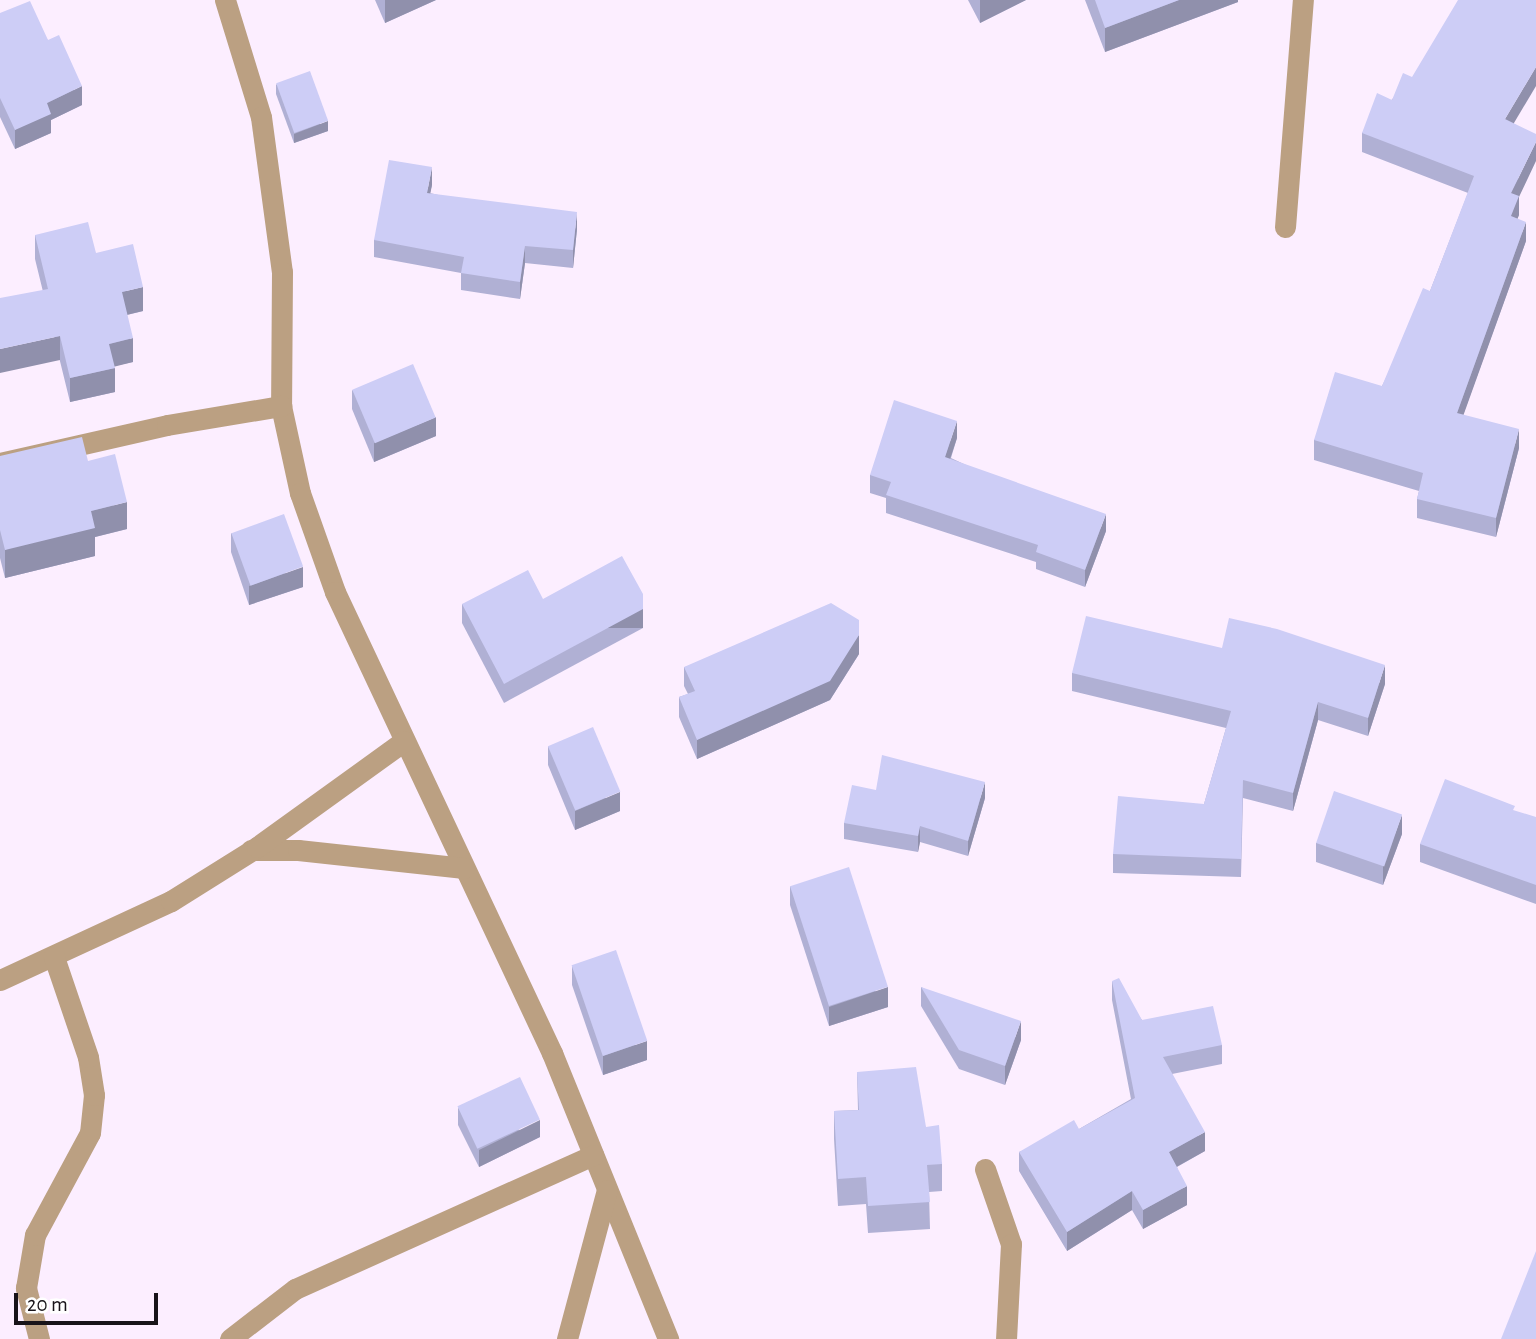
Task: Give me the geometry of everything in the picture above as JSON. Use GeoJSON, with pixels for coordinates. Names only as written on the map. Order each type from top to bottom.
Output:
{"type":"FeatureCollection","features":[{"type":"Feature","properties":{"kind":"street"},"geometry":{"type":"LineString","coordinates":[[225,0],[261,117],[282,272],[281,406],[300,493],[335,592],[552,1053],[668,1339]]}},
{"type":"Feature","properties":{"kind":"street"},"geometry":{"type":"LineString","coordinates":[[1285,226],[1303,0]]}},
{"type":"Feature","properties":{"kind":"street"},"geometry":{"type":"LineString","coordinates":[[0,463],[167,425],[281,406]]}},
{"type":"Feature","properties":{"kind":"street"},"geometry":{"type":"LineString","coordinates":[[0,980],[171,901],[251,850],[404,740]]}},
{"type":"Feature","properties":{"kind":"street"},"geometry":{"type":"LineString","coordinates":[[251,850],[298,850],[464,868]]}},
{"type":"Feature","properties":{"kind":"street"},"geometry":{"type":"LineString","coordinates":[[38,1339],[26,1289],[35,1235],[90,1132],[94,1095],[88,1057],[54,957]]}},
{"type":"Feature","properties":{"kind":"street"},"geometry":{"type":"LineString","coordinates":[[230,1339],[295,1289],[593,1155]]}},
{"type":"Feature","properties":{"kind":"street"},"geometry":{"type":"LineString","coordinates":[[985,1168],[1010,1244],[1006,1339]]}},
{"type":"Feature","properties":{"kind":"street"},"geometry":{"type":"LineString","coordinates":[[566,1339],[607,1190]]}},
{"type":"Feature","properties":{"kind":"building"},"geometry":{"type":"Polygon","coordinates":[[[1095,0],[1179,0],[1105,28],[1095,0]]]}},
{"type":"Feature","properties":{"kind":"building"},"geometry":{"type":"Polygon","coordinates":[[[1458,0],[1536,0],[1536,67],[1505,119],[1536,134],[1536,142],[1511,193],[1519,196],[1511,216],[1526,222],[1457,413],[1519,429],[1496,518],[1417,499],[1423,473],[1314,440],[1335,372],[1382,386],[1423,288],[1430,291],[1474,176],[1362,133],[1377,93],[1392,100],[1403,73],[1412,77],[1458,0]]]}},
{"type":"Feature","properties":{"kind":"building"},"geometry":{"type":"Polygon","coordinates":[[[30,1],[48,40],[59,35],[82,86],[47,103],[51,114],[15,130],[0,98],[0,13],[30,1]]]}},
{"type":"Feature","properties":{"kind":"building"},"geometry":{"type":"Polygon","coordinates":[[[310,71],[328,121],[294,133],[276,83],[310,71]]]}},
{"type":"Feature","properties":{"kind":"building"},"geometry":{"type":"Polygon","coordinates":[[[389,160],[432,167],[427,193],[577,212],[573,250],[525,246],[520,282],[461,273],[464,257],[374,240],[389,160]]]}},
{"type":"Feature","properties":{"kind":"building"},"geometry":{"type":"Polygon","coordinates":[[[88,222],[96,253],[133,244],[143,287],[122,292],[133,338],[109,344],[115,368],[70,378],[60,336],[0,349],[0,298],[48,289],[35,235],[88,222]]]}},
{"type":"Feature","properties":{"kind":"building"},"geometry":{"type":"Polygon","coordinates":[[[413,364],[436,417],[375,443],[352,390],[413,364]]]}},
{"type":"Feature","properties":{"kind":"building"},"geometry":{"type":"Polygon","coordinates":[[[894,400],[957,421],[945,457],[1106,514],[1085,570],[1036,552],[1038,545],[886,495],[891,482],[870,475],[894,400]]]}},
{"type":"Feature","properties":{"kind":"building"},"geometry":{"type":"Polygon","coordinates":[[[82,437],[88,461],[115,454],[127,502],[91,511],[95,528],[5,550],[0,530],[0,456],[82,437]]]}},
{"type":"Feature","properties":{"kind":"building"},"geometry":{"type":"Polygon","coordinates":[[[284,514],[303,567],[251,586],[231,533],[284,514]]]}},
{"type":"Feature","properties":{"kind":"building"},"geometry":{"type":"Polygon","coordinates":[[[622,556],[643,594],[643,609],[504,684],[462,604],[528,570],[543,599],[622,556]]]}},
{"type":"Feature","properties":{"kind":"building"},"geometry":{"type":"Polygon","coordinates":[[[831,603],[859,620],[859,635],[830,681],[697,740],[679,697],[695,691],[684,667],[831,603]]]}},
{"type":"Feature","properties":{"kind":"building"},"geometry":{"type":"Polygon","coordinates":[[[1086,616],[1222,648],[1229,618],[1277,629],[1385,665],[1368,718],[1318,702],[1293,793],[1243,780],[1241,859],[1113,854],[1118,796],[1204,804],[1231,711],[1072,673],[1086,616]]]}},
{"type":"Feature","properties":{"kind":"building"},"geometry":{"type":"Polygon","coordinates":[[[593,727],[620,791],[575,811],[548,746],[593,727]]]}},
{"type":"Feature","properties":{"kind":"building"},"geometry":{"type":"Polygon","coordinates":[[[882,755],[985,782],[968,841],[920,826],[918,836],[844,823],[852,785],[876,790],[882,755]]]}},
{"type":"Feature","properties":{"kind":"building"},"geometry":{"type":"Polygon","coordinates":[[[1445,779],[1515,806],[1513,810],[1536,817],[1536,885],[1420,844],[1445,779]]]}},
{"type":"Feature","properties":{"kind":"building"},"geometry":{"type":"Polygon","coordinates":[[[1334,791],[1402,814],[1384,866],[1316,843],[1334,791]]]}},
{"type":"Feature","properties":{"kind":"building"},"geometry":{"type":"Polygon","coordinates":[[[849,867],[888,987],[829,1006],[790,886],[849,867]]]}},
{"type":"Feature","properties":{"kind":"building"},"geometry":{"type":"Polygon","coordinates":[[[616,950],[647,1041],[603,1056],[572,965],[616,950]]]}},
{"type":"Feature","properties":{"kind":"building"},"geometry":{"type":"Polygon","coordinates":[[[1119,978],[1142,1020],[1213,1006],[1222,1045],[1163,1057],[1205,1132],[1169,1152],[1187,1186],[1143,1210],[1132,1191],[1067,1232],[1019,1152],[1074,1120],[1079,1129],[1135,1098],[1112,981],[1119,978]]]}},
{"type":"Feature","properties":{"kind":"building"},"geometry":{"type":"Polygon","coordinates":[[[921,987],[1021,1021],[1005,1066],[959,1050],[921,987]]]}},
{"type":"Feature","properties":{"kind":"building"},"geometry":{"type":"Polygon","coordinates":[[[916,1067],[926,1127],[939,1125],[942,1164],[927,1165],[930,1202],[868,1206],[866,1177],[838,1179],[834,1111],[859,1110],[857,1072],[916,1067]]]}},
{"type":"Feature","properties":{"kind":"building"},"geometry":{"type":"Polygon","coordinates":[[[520,1077],[540,1120],[477,1149],[457,1106],[520,1077]]]}},
{"type":"Feature","properties":{"kind":"building"},"geometry":{"type":"Polygon","coordinates":[[[1536,1251],[1536,1339],[1501,1339],[1536,1251]]]}}]}
